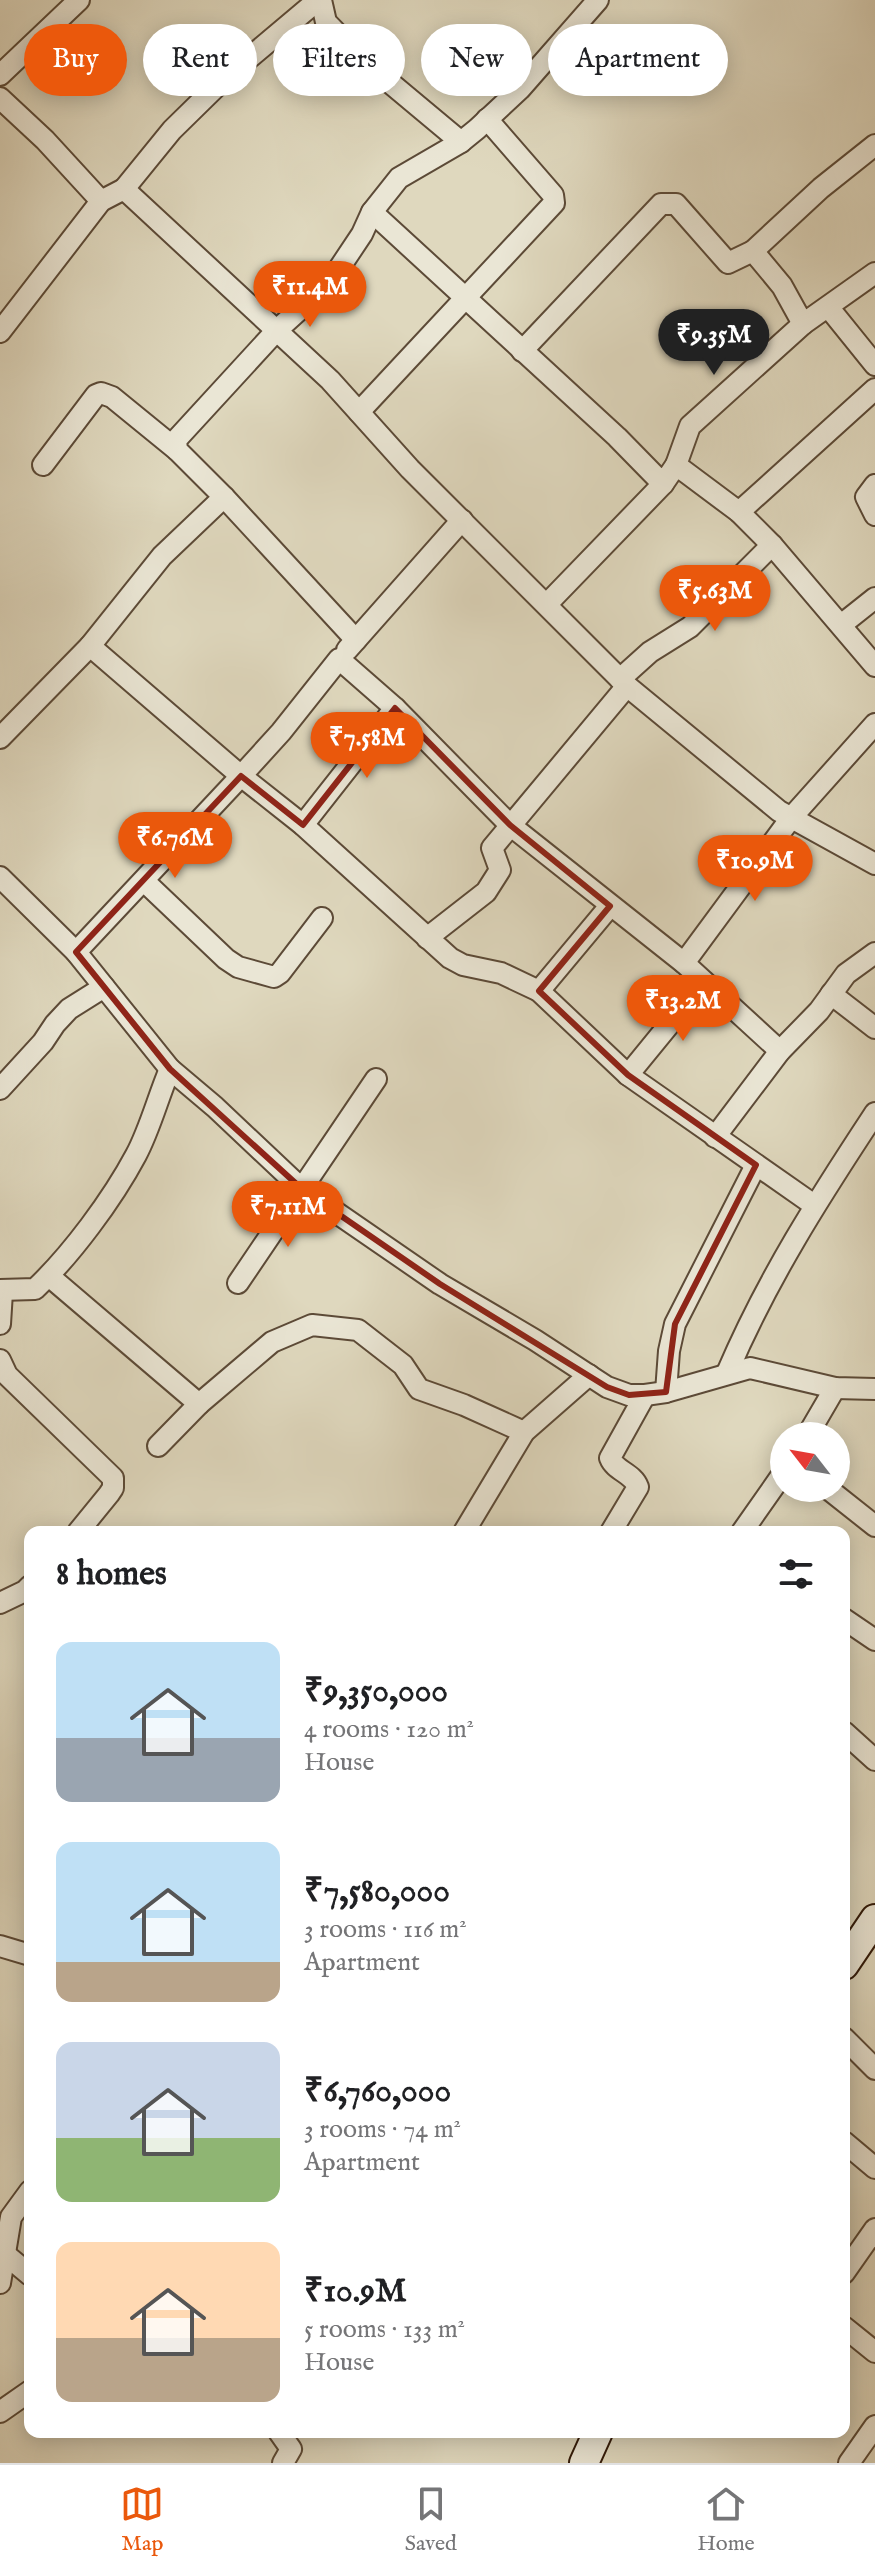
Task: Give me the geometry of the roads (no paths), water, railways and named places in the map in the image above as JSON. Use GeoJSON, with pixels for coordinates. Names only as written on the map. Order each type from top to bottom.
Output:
{"type":"FeatureCollection","features":[{"type":"Feature","properties":{"kind":"main road"},"geometry":{"type":"LineString","coordinates":[[850,1956],[875,1919]]}},
{"type":"Feature","properties":{"kind":"main road"},"geometry":{"type":"LineString","coordinates":[[584,2463],[595,2438]]}},
{"type":"Feature","properties":{"kind":"street"},"geometry":{"type":"LineString","coordinates":[[0,75],[79,0]]}},
{"type":"Feature","properties":{"kind":"street"},"geometry":{"type":"LineString","coordinates":[[0,332],[101,201],[124,189],[182,120],[223,80],[320,0],[326,22],[364,61],[461,142]]}},
{"type":"Feature","properties":{"kind":"street"},"geometry":{"type":"LineString","coordinates":[[177,450],[176,440],[277,330],[330,282],[362,234],[372,212],[399,178],[461,142],[487,119],[520,89],[598,0]]}},
{"type":"Feature","properties":{"kind":"street"},"geometry":{"type":"LineString","coordinates":[[0,98],[45,140],[101,201]]}},
{"type":"Feature","properties":{"kind":"street"},"geometry":{"type":"LineString","coordinates":[[359,412],[554,200],[553,195],[487,119]]}},
{"type":"Feature","properties":{"kind":"street"},"geometry":{"type":"LineString","coordinates":[[522,351],[661,204],[676,204],[728,263],[753,251],[821,188],[875,145]]}},
{"type":"Feature","properties":{"kind":"street"},"geometry":{"type":"LineString","coordinates":[[124,189],[330,380],[410,469],[624,682],[714,759],[791,818],[875,864]]}},
{"type":"Feature","properties":{"kind":"street"},"geometry":{"type":"LineString","coordinates":[[372,212],[617,437],[663,484]]}},
{"type":"Feature","properties":{"kind":"street"},"geometry":{"type":"LineString","coordinates":[[753,251],[782,286],[803,324]]}},
{"type":"Feature","properties":{"kind":"street"},"geometry":{"type":"LineString","coordinates":[[547,604],[663,484],[676,465],[690,426],[803,324],[875,273]]}},
{"type":"Feature","properties":{"kind":"street"},"geometry":{"type":"LineString","coordinates":[[829,308],[875,365]]}},
{"type":"Feature","properties":{"kind":"street"},"geometry":{"type":"LineString","coordinates":[[739,512],[875,389]]}},
{"type":"Feature","properties":{"kind":"street"},"geometry":{"type":"LineString","coordinates":[[43,465],[96,395],[101,393],[112,397],[177,450],[356,640]]}},
{"type":"Feature","properties":{"kind":"street"},"geometry":{"type":"LineString","coordinates":[[676,465],[739,512],[772,545],[875,666]]}},
{"type":"Feature","properties":{"kind":"street"},"geometry":{"type":"LineString","coordinates":[[875,485],[866,497],[875,515]]}},
{"type":"Feature","properties":{"kind":"street"},"geometry":{"type":"LineString","coordinates":[[0,738],[90,646],[162,556],[224,497]]}},
{"type":"Feature","properties":{"kind":"street"},"geometry":{"type":"LineString","coordinates":[[76,952],[281,732],[339,659],[462,520]]}},
{"type":"Feature","properties":{"kind":"street"},"geometry":{"type":"LineString","coordinates":[[427,938],[486,892],[500,870],[492,848],[650,652],[690,627],[772,545]]}},
{"type":"Feature","properties":{"kind":"street"},"geometry":{"type":"LineString","coordinates":[[841,625],[875,598]]}},
{"type":"Feature","properties":{"kind":"street"},"geometry":{"type":"LineString","coordinates":[[90,646],[303,825],[450,958],[463,965],[501,973],[539,991],[628,1075],[814,1205]]}},
{"type":"Feature","properties":{"kind":"street"},"geometry":{"type":"LineString","coordinates":[[339,659],[395,708],[510,825],[684,963],[780,1051]]}},
{"type":"Feature","properties":{"kind":"street"},"geometry":{"type":"LineString","coordinates":[[303,825],[395,708]]}},
{"type":"Feature","properties":{"kind":"street"},"geometry":{"type":"LineString","coordinates":[[684,963],[791,818],[875,724]]}},
{"type":"Feature","properties":{"kind":"street"},"geometry":{"type":"LineString","coordinates":[[0,877],[76,952],[170,1069],[302,1189],[440,1284],[607,1387],[629,1395],[655,1394],[750,1368],[835,1388],[875,1389]]}},
{"type":"Feature","properties":{"kind":"street"},"geometry":{"type":"LineString","coordinates":[[144,881],[233,964],[268,978],[280,973],[322,918]]}},
{"type":"Feature","properties":{"kind":"street"},"geometry":{"type":"LineString","coordinates":[[539,991],[610,906]]}},
{"type":"Feature","properties":{"kind":"street"},"geometry":{"type":"LineString","coordinates":[[715,1137],[780,1051],[819,1011],[846,974],[875,953]]}},
{"type":"Feature","properties":{"kind":"street"},"geometry":{"type":"LineString","coordinates":[[628,1075],[704,982]]}},
{"type":"Feature","properties":{"kind":"street"},"geometry":{"type":"LineString","coordinates":[[0,1089],[62,1016],[104,987]]}},
{"type":"Feature","properties":{"kind":"street"},"geometry":{"type":"LineString","coordinates":[[831,994],[875,1028]]}},
{"type":"Feature","properties":{"kind":"street"},"geometry":{"type":"LineString","coordinates":[[0,1324],[1,1291],[35,1289],[49,1276],[117,1187],[137,1153],[170,1069]]}},
{"type":"Feature","properties":{"kind":"street"},"geometry":{"type":"LineString","coordinates":[[238,1283],[376,1079]]}},
{"type":"Feature","properties":{"kind":"street"},"geometry":{"type":"LineString","coordinates":[[727,1373],[751,1315],[814,1205],[875,1113]]}},
{"type":"Feature","properties":{"kind":"street"},"geometry":{"type":"LineString","coordinates":[[615,1526],[638,1487],[635,1480],[612,1463],[610,1458],[655,1394],[675,1324],[756,1165]]}},
{"type":"Feature","properties":{"kind":"street"},"geometry":{"type":"LineString","coordinates":[[49,1276],[199,1404]]}},
{"type":"Feature","properties":{"kind":"street"},"geometry":{"type":"LineString","coordinates":[[158,1446],[199,1404],[272,1342],[312,1325],[358,1330],[403,1365],[419,1389],[524,1432]]}},
{"type":"Feature","properties":{"kind":"street"},"geometry":{"type":"LineString","coordinates":[[0,1360],[7,1375],[113,1478],[113,1488],[83,1526]]}},
{"type":"Feature","properties":{"kind":"street"},"geometry":{"type":"LineString","coordinates":[[468,1526],[524,1432],[589,1375]]}},
{"type":"Feature","properties":{"kind":"street"},"geometry":{"type":"LineString","coordinates":[[815,1422],[835,1388]]}},
{"type":"Feature","properties":{"kind":"street"},"geometry":{"type":"LineString","coordinates":[[746,1526],[770,1492]]}},
{"type":"Feature","properties":{"kind":"street"},"geometry":{"type":"LineString","coordinates":[[845,1502],[875,1526]]}},
{"type":"Feature","properties":{"kind":"street"},"geometry":{"type":"LineString","coordinates":[[0,1603],[24,1589]]}},
{"type":"Feature","properties":{"kind":"street"},"geometry":{"type":"LineString","coordinates":[[850,1623],[875,1640]]}},
{"type":"Feature","properties":{"kind":"street"},"geometry":{"type":"LineString","coordinates":[[850,1737],[875,1760]]}},
{"type":"Feature","properties":{"kind":"street"},"geometry":{"type":"LineString","coordinates":[[0,1946],[24,1953]]}},
{"type":"Feature","properties":{"kind":"street"},"geometry":{"type":"LineString","coordinates":[[850,2044],[875,2069]]}},
{"type":"Feature","properties":{"kind":"street"},"geometry":{"type":"LineString","coordinates":[[850,2147],[875,2168]]}},
{"type":"Feature","properties":{"kind":"street"},"geometry":{"type":"LineString","coordinates":[[0,2283],[7,2230],[11,2217],[24,2199]]}},
{"type":"Feature","properties":{"kind":"street"},"geometry":{"type":"LineString","coordinates":[[850,2264],[875,2229]]}},
{"type":"Feature","properties":{"kind":"street"},"geometry":{"type":"LineString","coordinates":[[3,2252],[24,2270]]}},
{"type":"Feature","properties":{"kind":"street"},"geometry":{"type":"LineString","coordinates":[[850,2332],[875,2352]]}},
{"type":"Feature","properties":{"kind":"street"},"geometry":{"type":"LineString","coordinates":[[0,2412],[24,2395]]}},
{"type":"Feature","properties":{"kind":"street"},"geometry":{"type":"LineString","coordinates":[[849,2463],[875,2426]]}},
{"type":"Feature","properties":{"kind":"street"},"geometry":{"type":"LineString","coordinates":[[283,2438],[291,2449],[283,2463]]}}]}
